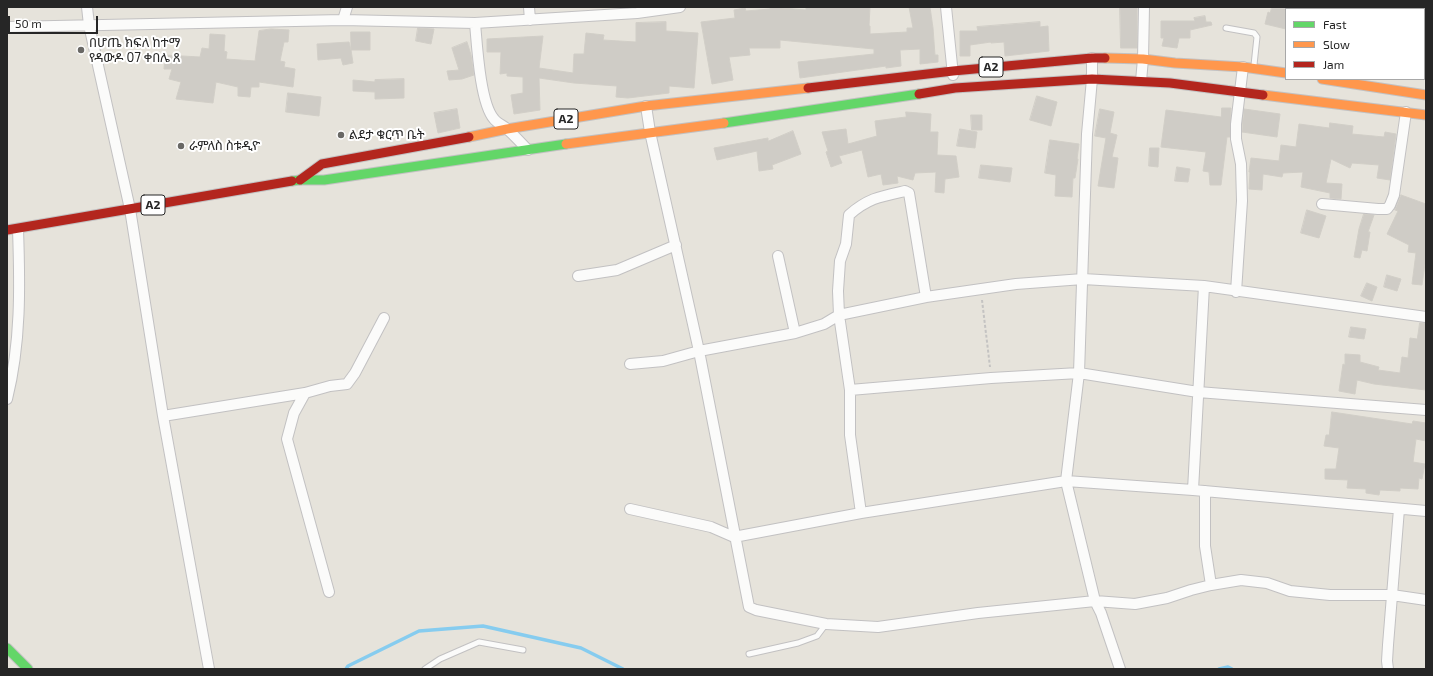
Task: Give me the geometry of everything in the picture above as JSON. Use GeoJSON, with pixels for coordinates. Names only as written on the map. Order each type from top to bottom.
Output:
{"type":"FeatureCollection","features":[{"type":"Feature","properties":{"kind":"main road","name":"A2"},"geometry":{"type":"LineString","coordinates":[[300,180],[322,164],[437,153],[528,150],[746,120],[842,95],[953,71],[1092,58],[1143,59],[1175,63],[1254,68],[1285,73]]}},
{"type":"Feature","properties":{"kind":"main road","name":"A2"},"geometry":{"type":"LineString","coordinates":[[7,230],[300,180],[324,180],[437,153],[507,129],[646,106],[1092,79],[1170,83],[1426,115]]}},
{"type":"Feature","properties":{"kind":"main road"},"geometry":{"type":"LineString","coordinates":[[1332,80],[1426,95]]}},
{"type":"Feature","properties":{"kind":"main road"},"geometry":{"type":"LineString","coordinates":[[7,648],[28,669]]}},
{"type":"Feature","properties":{"kind":"street"},"geometry":{"type":"LineString","coordinates":[[87,7],[89,25],[130,209],[163,416],[209,669]]}},
{"type":"Feature","properties":{"kind":"street"},"geometry":{"type":"LineString","coordinates":[[343,20],[347,7]]}},
{"type":"Feature","properties":{"kind":"street"},"geometry":{"type":"LineString","coordinates":[[529,7],[530,20]]}},
{"type":"Feature","properties":{"kind":"street"},"geometry":{"type":"LineString","coordinates":[[7,27],[343,20],[475,23],[637,13],[680,7]]}},
{"type":"Feature","properties":{"kind":"street"},"geometry":{"type":"LineString","coordinates":[[946,7],[955,88]]}},
{"type":"Feature","properties":{"kind":"street"},"geometry":{"type":"LineString","coordinates":[[1141,82],[1144,7]]}},
{"type":"Feature","properties":{"kind":"street"},"geometry":{"type":"LineString","coordinates":[[475,23],[478,66],[484,96],[489,110],[494,119],[507,129],[528,150]]}},
{"type":"Feature","properties":{"kind":"street"},"geometry":{"type":"LineString","coordinates":[[1092,58],[1092,79],[1087,134],[1079,373],[1066,481],[1095,601],[1101,613],[1119,667]]}},
{"type":"Feature","properties":{"kind":"street"},"geometry":{"type":"LineString","coordinates":[[1236,292],[1242,201],[1241,164],[1236,139],[1236,124],[1243,67]]}},
{"type":"Feature","properties":{"kind":"street"},"geometry":{"type":"LineString","coordinates":[[646,106],[650,132],[699,351],[734,537],[749,607],[756,610],[826,624],[878,627],[978,613],[1095,601],[1135,604],[1167,598],[1211,585],[1241,580],[1267,583],[1290,590],[1330,594],[1392,595],[1426,600]]}},
{"type":"Feature","properties":{"kind":"street"},"geometry":{"type":"LineString","coordinates":[[1322,204],[1378,209],[1387,208],[1390,205],[1394,195],[1406,112]]}},
{"type":"Feature","properties":{"kind":"street"},"geometry":{"type":"LineString","coordinates":[[860,513],[850,435],[850,390],[839,315],[838,291],[840,261],[846,244],[850,215],[858,207],[875,197],[905,191],[909,194],[926,297]]}},
{"type":"Feature","properties":{"kind":"street"},"geometry":{"type":"LineString","coordinates":[[7,399],[11,385],[18,335],[20,287],[18,229]]}},
{"type":"Feature","properties":{"kind":"street"},"geometry":{"type":"LineString","coordinates":[[578,276],[617,270],[676,245]]}},
{"type":"Feature","properties":{"kind":"street"},"geometry":{"type":"LineString","coordinates":[[778,256],[795,333]]}},
{"type":"Feature","properties":{"kind":"street"},"geometry":{"type":"LineString","coordinates":[[630,364],[663,360],[699,351],[795,333],[824,324],[839,315],[926,297],[1016,284],[1083,279],[1204,286],[1236,292],[1426,317]]}},
{"type":"Feature","properties":{"kind":"street"},"geometry":{"type":"LineString","coordinates":[[1193,490],[1204,286]]}},
{"type":"Feature","properties":{"kind":"street"},"geometry":{"type":"LineString","coordinates":[[163,416],[305,393],[330,386],[348,384],[384,318]]}},
{"type":"Feature","properties":{"kind":"street"},"geometry":{"type":"LineString","coordinates":[[850,390],[991,378],[1079,373],[1198,392],[1426,410]]}},
{"type":"Feature","properties":{"kind":"street"},"geometry":{"type":"LineString","coordinates":[[305,393],[294,413],[287,439],[329,592]]}},
{"type":"Feature","properties":{"kind":"street"},"geometry":{"type":"LineString","coordinates":[[630,509],[711,527],[734,537],[860,513],[1066,481],[1193,490],[1399,509],[1426,510]]}},
{"type":"Feature","properties":{"kind":"street"},"geometry":{"type":"LineString","coordinates":[[1205,492],[1205,546],[1211,585]]}},
{"type":"Feature","properties":{"kind":"street"},"geometry":{"type":"LineString","coordinates":[[1388,669],[1387,656],[1399,509]]}},
{"type":"Feature","properties":{"kind":"lane"},"geometry":{"type":"LineString","coordinates":[[1226,28],[1254,33],[1256,37],[1254,68]]}},
{"type":"Feature","properties":{"kind":"lane"},"geometry":{"type":"LineString","coordinates":[[749,654],[798,643],[817,636],[826,624]]}},
{"type":"Feature","properties":{"kind":"lane"},"geometry":{"type":"LineString","coordinates":[[425,669],[440,659],[479,642],[523,650]]}},
{"type":"Feature","properties":{"kind":"path"},"geometry":{"type":"LineString","coordinates":[[981,289],[991,378]]}},
{"type":"Feature","properties":{"kind":"building"},"geometry":{"type":"Polygon","coordinates":[[[770,7],[806,10],[806,8],[870,7],[870,34],[907,32],[907,28],[913,28],[909,7],[930,7],[935,55],[938,55],[938,62],[920,64],[920,49],[900,50],[901,66],[886,68],[886,66],[800,78],[798,62],[874,54],[874,49],[780,40],[780,48],[749,48],[750,55],[729,57],[733,80],[712,84],[701,22],[735,18],[734,10],[745,8],[746,11],[770,9],[770,7]]]}},
{"type":"Feature","properties":{"kind":"building"},"geometry":{"type":"Polygon","coordinates":[[[1120,7],[1137,7],[1137,48],[1121,48],[1120,7]]]}},
{"type":"Feature","properties":{"kind":"building"},"geometry":{"type":"Polygon","coordinates":[[[1272,7],[1286,7],[1285,29],[1265,24],[1268,12],[1270,13],[1272,7]]]}},
{"type":"Feature","properties":{"kind":"building"},"geometry":{"type":"Polygon","coordinates":[[[1205,16],[1206,22],[1211,22],[1212,25],[1190,30],[1190,38],[1179,38],[1177,48],[1162,46],[1164,38],[1161,38],[1161,21],[1195,21],[1194,18],[1205,16]]]}},
{"type":"Feature","properties":{"kind":"building"},"geometry":{"type":"Polygon","coordinates":[[[666,22],[666,31],[698,33],[694,88],[669,86],[669,93],[628,98],[616,97],[617,86],[574,83],[539,78],[540,110],[514,114],[511,95],[523,93],[523,77],[507,76],[507,73],[500,74],[501,52],[487,52],[487,39],[543,36],[539,68],[573,73],[574,54],[584,54],[586,33],[604,35],[603,40],[636,42],[636,23],[666,22]]]}},
{"type":"Feature","properties":{"kind":"building"},"geometry":{"type":"Polygon","coordinates":[[[1040,22],[1040,27],[1048,26],[1049,51],[1005,56],[1004,42],[991,42],[970,45],[970,56],[960,56],[960,31],[978,31],[977,27],[1040,22]]]}},
{"type":"Feature","properties":{"kind":"building"},"geometry":{"type":"Polygon","coordinates":[[[418,28],[434,29],[431,44],[416,41],[418,28]]]}},
{"type":"Feature","properties":{"kind":"building"},"geometry":{"type":"Polygon","coordinates":[[[271,29],[289,30],[288,42],[284,42],[280,61],[285,62],[284,67],[295,69],[293,87],[259,82],[259,87],[251,87],[250,97],[238,96],[238,87],[216,82],[213,103],[176,99],[181,82],[169,79],[172,69],[164,69],[165,55],[200,57],[202,48],[209,49],[210,34],[225,35],[224,51],[227,52],[226,59],[255,61],[259,31],[271,29]]]}},
{"type":"Feature","properties":{"kind":"building"},"geometry":{"type":"Polygon","coordinates":[[[351,32],[370,32],[370,50],[351,50],[351,32]]]}},
{"type":"Feature","properties":{"kind":"building"},"geometry":{"type":"Polygon","coordinates":[[[349,42],[353,63],[343,65],[341,58],[318,60],[317,44],[349,42]]]}},
{"type":"Feature","properties":{"kind":"building"},"geometry":{"type":"Polygon","coordinates":[[[467,42],[471,55],[474,75],[462,79],[449,80],[447,71],[459,70],[452,48],[467,42]]]}},
{"type":"Feature","properties":{"kind":"building"},"geometry":{"type":"Polygon","coordinates":[[[404,79],[404,98],[375,99],[375,92],[353,91],[353,80],[375,82],[375,80],[404,79]]]}},
{"type":"Feature","properties":{"kind":"building"},"geometry":{"type":"Polygon","coordinates":[[[288,93],[321,97],[319,116],[286,112],[288,93]]]}},
{"type":"Feature","properties":{"kind":"building"},"geometry":{"type":"Polygon","coordinates":[[[1037,96],[1057,102],[1051,126],[1030,120],[1037,96]]]}},
{"type":"Feature","properties":{"kind":"building"},"geometry":{"type":"Polygon","coordinates":[[[1222,108],[1231,108],[1230,137],[1227,137],[1221,185],[1210,185],[1209,172],[1203,171],[1206,152],[1161,147],[1166,110],[1221,117],[1222,108]]]}},
{"type":"Feature","properties":{"kind":"building"},"geometry":{"type":"Polygon","coordinates":[[[457,109],[460,128],[438,133],[434,113],[457,109]]]}},
{"type":"Feature","properties":{"kind":"building"},"geometry":{"type":"Polygon","coordinates":[[[1100,109],[1114,112],[1110,133],[1117,135],[1112,157],[1118,158],[1114,188],[1098,186],[1106,138],[1095,136],[1100,109]]]}},
{"type":"Feature","properties":{"kind":"building"},"geometry":{"type":"Polygon","coordinates":[[[1244,109],[1280,114],[1277,137],[1242,132],[1244,109]]]}},
{"type":"Feature","properties":{"kind":"building"},"geometry":{"type":"Polygon","coordinates":[[[906,112],[931,114],[930,132],[938,132],[937,155],[956,156],[959,177],[945,179],[944,193],[935,192],[936,172],[915,173],[913,180],[897,176],[898,183],[883,185],[881,174],[868,177],[862,150],[839,156],[842,163],[831,167],[822,132],[846,129],[848,144],[877,136],[875,121],[906,117],[906,112]]]}},
{"type":"Feature","properties":{"kind":"building"},"geometry":{"type":"Polygon","coordinates":[[[971,115],[982,115],[982,130],[972,130],[971,115]]]}},
{"type":"Feature","properties":{"kind":"building"},"geometry":{"type":"Polygon","coordinates":[[[1330,123],[1353,126],[1352,134],[1384,137],[1385,132],[1396,134],[1390,180],[1377,178],[1379,165],[1352,163],[1350,168],[1331,159],[1326,183],[1342,184],[1341,199],[1330,198],[1330,193],[1301,187],[1303,172],[1283,173],[1282,177],[1263,174],[1262,190],[1249,189],[1251,158],[1279,161],[1281,145],[1296,147],[1299,124],[1329,128],[1330,123]]]}},
{"type":"Feature","properties":{"kind":"building"},"geometry":{"type":"Polygon","coordinates":[[[960,129],[977,132],[975,148],[957,146],[960,129]]]}},
{"type":"Feature","properties":{"kind":"building"},"geometry":{"type":"Polygon","coordinates":[[[793,131],[801,154],[772,165],[773,169],[759,171],[757,151],[717,160],[714,148],[768,138],[768,141],[793,131]]]}},
{"type":"Feature","properties":{"kind":"building"},"geometry":{"type":"Polygon","coordinates":[[[1050,140],[1079,144],[1075,178],[1073,178],[1072,197],[1055,196],[1056,175],[1045,173],[1050,140]]]}},
{"type":"Feature","properties":{"kind":"building"},"geometry":{"type":"Polygon","coordinates":[[[1150,148],[1159,148],[1158,167],[1149,166],[1150,148]]]}},
{"type":"Feature","properties":{"kind":"building"},"geometry":{"type":"Polygon","coordinates":[[[981,165],[1012,168],[1010,182],[979,178],[981,165]]]}},
{"type":"Feature","properties":{"kind":"building"},"geometry":{"type":"Polygon","coordinates":[[[1177,167],[1190,169],[1188,182],[1175,181],[1177,167]]]}},
{"type":"Feature","properties":{"kind":"building"},"geometry":{"type":"Polygon","coordinates":[[[1401,195],[1426,204],[1426,257],[1422,285],[1412,284],[1416,253],[1408,252],[1409,245],[1387,234],[1398,211],[1395,210],[1401,195]]]}},
{"type":"Feature","properties":{"kind":"building"},"geometry":{"type":"Polygon","coordinates":[[[1307,210],[1326,216],[1319,238],[1301,233],[1307,210]]]}},
{"type":"Feature","properties":{"kind":"building"},"geometry":{"type":"Polygon","coordinates":[[[1364,214],[1374,215],[1368,232],[1370,232],[1367,251],[1362,250],[1360,258],[1354,257],[1359,229],[1364,214]]]}},
{"type":"Feature","properties":{"kind":"building"},"geometry":{"type":"Polygon","coordinates":[[[1387,275],[1401,279],[1397,291],[1384,287],[1387,275]]]}},
{"type":"Feature","properties":{"kind":"building"},"geometry":{"type":"Polygon","coordinates":[[[1367,283],[1377,287],[1372,301],[1361,296],[1367,283]]]}},
{"type":"Feature","properties":{"kind":"building"},"geometry":{"type":"Polygon","coordinates":[[[1420,323],[1426,323],[1426,390],[1374,384],[1357,380],[1355,394],[1339,391],[1343,364],[1345,365],[1345,354],[1360,355],[1360,362],[1379,367],[1378,370],[1400,373],[1402,357],[1408,358],[1410,338],[1417,339],[1420,323]]]}},
{"type":"Feature","properties":{"kind":"building"},"geometry":{"type":"Polygon","coordinates":[[[1351,327],[1366,329],[1364,339],[1349,337],[1351,327]]]}},
{"type":"Feature","properties":{"kind":"building"},"geometry":{"type":"Polygon","coordinates":[[[1332,412],[1412,424],[1413,421],[1426,423],[1426,441],[1416,439],[1413,462],[1425,464],[1422,479],[1419,478],[1418,489],[1400,488],[1400,491],[1380,490],[1379,495],[1366,493],[1366,489],[1347,488],[1348,480],[1325,479],[1325,469],[1336,469],[1339,448],[1324,446],[1326,435],[1329,435],[1332,412]]]}},
{"type":"Feature","properties":{"kind":"waterway"},"geometry":{"type":"LineString","coordinates":[[346,669],[348,666],[419,631],[483,626],[581,648],[623,669]]}},
{"type":"Feature","properties":{"kind":"waterway"},"geometry":{"type":"LineString","coordinates":[[1219,669],[1228,667],[1232,669]]}},
{"type":"Feature","properties":{"kind":"traffic: fast"},"geometry":{"type":"LineString","coordinates":[[724,123],[919,94]]}},
{"type":"Feature","properties":{"kind":"traffic: fast"},"geometry":{"type":"LineString","coordinates":[[292,181],[324,180],[566,144]]}},
{"type":"Feature","properties":{"kind":"traffic: fast"},"geometry":{"type":"LineString","coordinates":[[7,648],[28,669]]}},
{"type":"Feature","properties":{"kind":"traffic: slow"},"geometry":{"type":"LineString","coordinates":[[1105,58],[1143,59],[1175,63],[1243,67],[1285,73]]}},
{"type":"Feature","properties":{"kind":"traffic: slow"},"geometry":{"type":"LineString","coordinates":[[1328,80],[1426,95]]}},
{"type":"Feature","properties":{"kind":"traffic: slow"},"geometry":{"type":"LineString","coordinates":[[469,137],[507,129],[646,106],[808,88]]}},
{"type":"Feature","properties":{"kind":"traffic: slow"},"geometry":{"type":"LineString","coordinates":[[1263,95],[1426,115]]}},
{"type":"Feature","properties":{"kind":"traffic: slow"},"geometry":{"type":"LineString","coordinates":[[566,144],[724,123]]}},
{"type":"Feature","properties":{"kind":"traffic: jam"},"geometry":{"type":"LineString","coordinates":[[808,88],[953,71],[1105,58]]}},
{"type":"Feature","properties":{"kind":"traffic: jam"},"geometry":{"type":"LineString","coordinates":[[919,94],[955,88],[1092,79],[1170,83],[1263,95]]}},
{"type":"Feature","properties":{"kind":"traffic: jam"},"geometry":{"type":"LineString","coordinates":[[300,180],[322,164],[469,137]]}},
{"type":"Feature","properties":{"kind":"traffic: jam"},"geometry":{"type":"LineString","coordinates":[[7,230],[292,181]]}},
{"type":"Feature","properties":{"kind":"place","name":"በሆጤ ክፍለ ከተማ የዳውዶ 07 ቀበሌ ጸ"},"geometry":{"type":"Point","coordinates":[81,50]}},
{"type":"Feature","properties":{"kind":"place","name":"ልደታ ቁርጥ ቤት"},"geometry":{"type":"Point","coordinates":[341,135]}},
{"type":"Feature","properties":{"kind":"place","name":"ራምለስ ስቱዲዮ"},"geometry":{"type":"Point","coordinates":[181,146]}}]}
